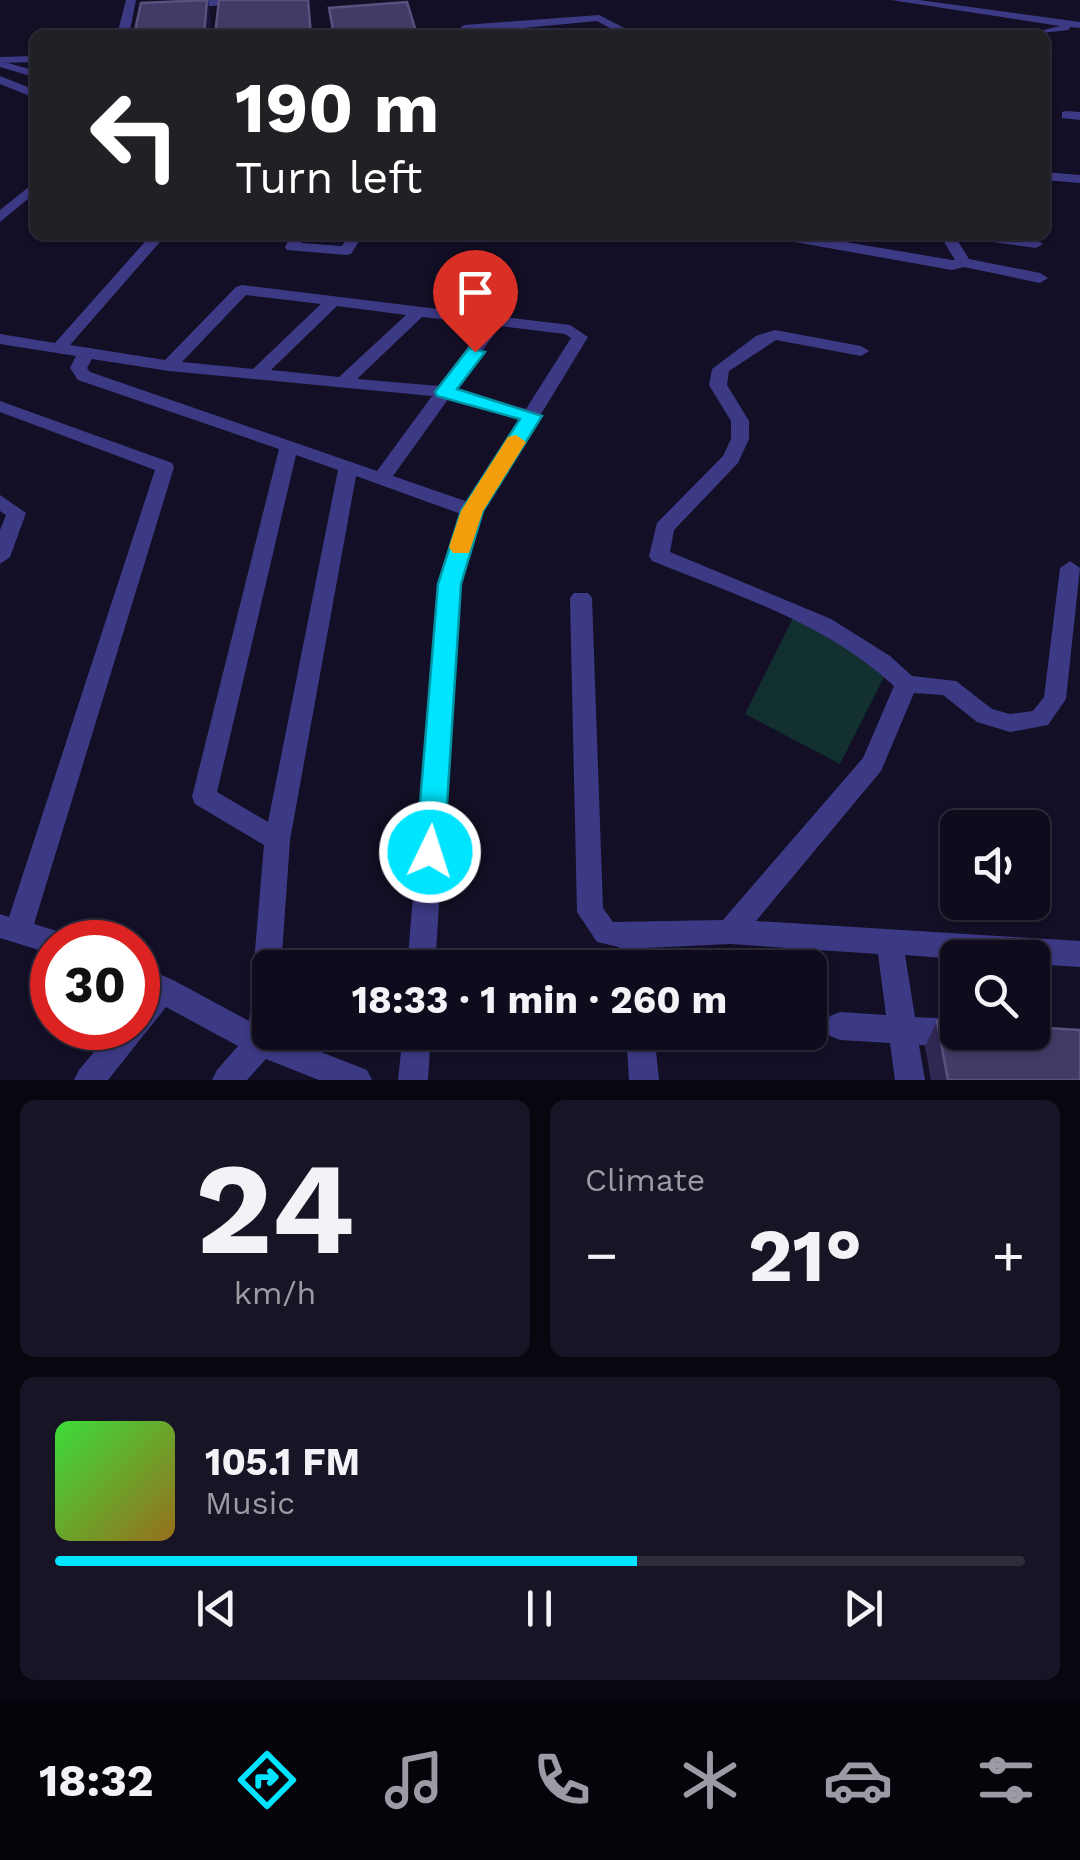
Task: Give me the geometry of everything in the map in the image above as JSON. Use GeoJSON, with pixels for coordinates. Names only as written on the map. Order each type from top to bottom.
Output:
{"type":"FeatureCollection","features":[{"type":"Feature","properties":{"kind":"street"},"geometry":{"type":"LineString","coordinates":[[124,30],[131,0]]}},
{"type":"Feature","properties":{"kind":"street"},"geometry":{"type":"LineString","coordinates":[[175,6],[252,0]]}},
{"type":"Feature","properties":{"kind":"street"},"geometry":{"type":"LineString","coordinates":[[896,0],[1080,25]]}},
{"type":"Feature","properties":{"kind":"street"},"geometry":{"type":"LineString","coordinates":[[462,30],[599,18],[622,30]]}},
{"type":"Feature","properties":{"kind":"street"},"geometry":{"type":"LineString","coordinates":[[1050,31],[1080,25]]}},
{"type":"Feature","properties":{"kind":"street"},"geometry":{"type":"LineString","coordinates":[[1,82],[30,92]]}},
{"type":"Feature","properties":{"kind":"street"},"geometry":{"type":"LineString","coordinates":[[1050,176],[1080,179]]}},
{"type":"Feature","properties":{"kind":"street"},"geometry":{"type":"LineString","coordinates":[[0,218],[30,191]]}},
{"type":"Feature","properties":{"kind":"street"},"geometry":{"type":"LineString","coordinates":[[60,347],[155,240]]}},
{"type":"Feature","properties":{"kind":"street"},"geometry":{"type":"LineString","coordinates":[[296,240],[292,247],[346,251],[353,240]]}},
{"type":"Feature","properties":{"kind":"street"},"geometry":{"type":"LineString","coordinates":[[838,240],[952,265],[964,262],[1040,278]]}},
{"type":"Feature","properties":{"kind":"street"},"geometry":{"type":"LineString","coordinates":[[950,240],[964,262]]}},
{"type":"Feature","properties":{"kind":"street"},"geometry":{"type":"LineString","coordinates":[[1007,240],[1036,244]]}},
{"type":"Feature","properties":{"kind":"street"},"geometry":{"type":"LineString","coordinates":[[169,366],[242,290],[570,330],[580,338],[472,511],[450,584],[423,950]]}},
{"type":"Feature","properties":{"kind":"street"},"geometry":{"type":"LineString","coordinates":[[256,375],[334,300]]}},
{"type":"Feature","properties":{"kind":"street"},"geometry":{"type":"LineString","coordinates":[[341,384],[419,311]]}},
{"type":"Feature","properties":{"kind":"street"},"geometry":{"type":"LineString","coordinates":[[380,480],[496,321]]}},
{"type":"Feature","properties":{"kind":"street"},"geometry":{"type":"LineString","coordinates":[[861,351],[775,335],[762,338],[721,369],[718,385],[740,421],[740,439],[730,460],[664,528],[658,556],[798,614],[890,666],[906,684],[948,687],[985,716],[1010,723],[1040,719],[1054,699],[1070,568]]}},
{"type":"Feature","properties":{"kind":"street"},"geometry":{"type":"LineString","coordinates":[[0,338],[169,366],[444,392],[532,416]]}},
{"type":"Feature","properties":{"kind":"street"},"geometry":{"type":"LineString","coordinates":[[86,354],[78,368],[84,376],[472,511]]}},
{"type":"Feature","properties":{"kind":"street"},"geometry":{"type":"LineString","coordinates":[[0,406],[165,467],[10,927]]}},
{"type":"Feature","properties":{"kind":"street"},"geometry":{"type":"LineString","coordinates":[[277,840],[204,796],[289,445]]}},
{"type":"Feature","properties":{"kind":"street"},"geometry":{"type":"LineString","coordinates":[[268,950],[277,840],[348,468]]}},
{"type":"Feature","properties":{"kind":"street"},"geometry":{"type":"LineString","coordinates":[[0,501],[16,514],[0,557]]}},
{"type":"Feature","properties":{"kind":"street"},"geometry":{"type":"LineString","coordinates":[[581,598],[590,912],[606,934],[730,932],[1080,954]]}},
{"type":"Feature","properties":{"kind":"street"},"geometry":{"type":"LineString","coordinates":[[730,932],[873,764],[906,684]]}},
{"type":"Feature","properties":{"kind":"street"},"geometry":{"type":"LineString","coordinates":[[632,936],[633,950]]}},
{"type":"Feature","properties":{"kind":"street"},"geometry":{"type":"LineString","coordinates":[[890,944],[910,1080]]}},
{"type":"Feature","properties":{"kind":"street"},"geometry":{"type":"LineString","coordinates":[[160,988],[252,1038]]}},
{"type":"Feature","properties":{"kind":"street"},"geometry":{"type":"LineString","coordinates":[[840,1026],[940,1032]]}},
{"type":"Feature","properties":{"kind":"street"},"geometry":{"type":"LineString","coordinates":[[89,1080],[114,1050]]}},
{"type":"Feature","properties":{"kind":"street"},"geometry":{"type":"LineString","coordinates":[[228,1080],[255,1050]]}},
{"type":"Feature","properties":{"kind":"street"},"geometry":{"type":"LineString","coordinates":[[279,1050],[358,1080]]}},
{"type":"Feature","properties":{"kind":"street"},"geometry":{"type":"LineString","coordinates":[[413,1080],[416,1050]]}},
{"type":"Feature","properties":{"kind":"street"},"geometry":{"type":"LineString","coordinates":[[642,1050],[644,1080]]}},
{"type":"Feature","properties":{"kind":"lane"},"geometry":{"type":"LineString","coordinates":[[0,62],[30,59]]}},
{"type":"Feature","properties":{"kind":"lane"},"geometry":{"type":"LineString","coordinates":[[0,62],[30,72]]}},
{"type":"Feature","properties":{"kind":"green space"},"geometry":{"type":"Polygon","coordinates":[[[793,618],[887,671],[840,764],[745,714],[793,618]]]}},
{"type":"Feature","properties":{"kind":"building"},"geometry":{"type":"Polygon","coordinates":[[[207,0],[204,30],[135,30],[141,3],[207,0]]]}},
{"type":"Feature","properties":{"kind":"building"},"geometry":{"type":"Polygon","coordinates":[[[219,0],[308,0],[311,30],[216,30],[219,0]]]}},
{"type":"Feature","properties":{"kind":"building"},"geometry":{"type":"Polygon","coordinates":[[[407,2],[415,30],[333,30],[329,8],[407,2]]]}},
{"type":"Feature","properties":{"kind":"building"},"geometry":{"type":"Polygon","coordinates":[[[1050,1028],[1080,1030],[1080,1080],[948,1080],[942,1050],[1050,1050],[1050,1028]]]}},
{"type":"Feature","properties":{"kind":"slow traffic"},"geometry":{"type":"LineString","coordinates":[[461,547],[472,511],[516,442]]}},
{"type":"Feature","properties":{"kind":"route"},"geometry":{"type":"LineString","coordinates":[[430,852],[450,584],[472,511],[532,416],[444,392],[475,352]]}}]}
